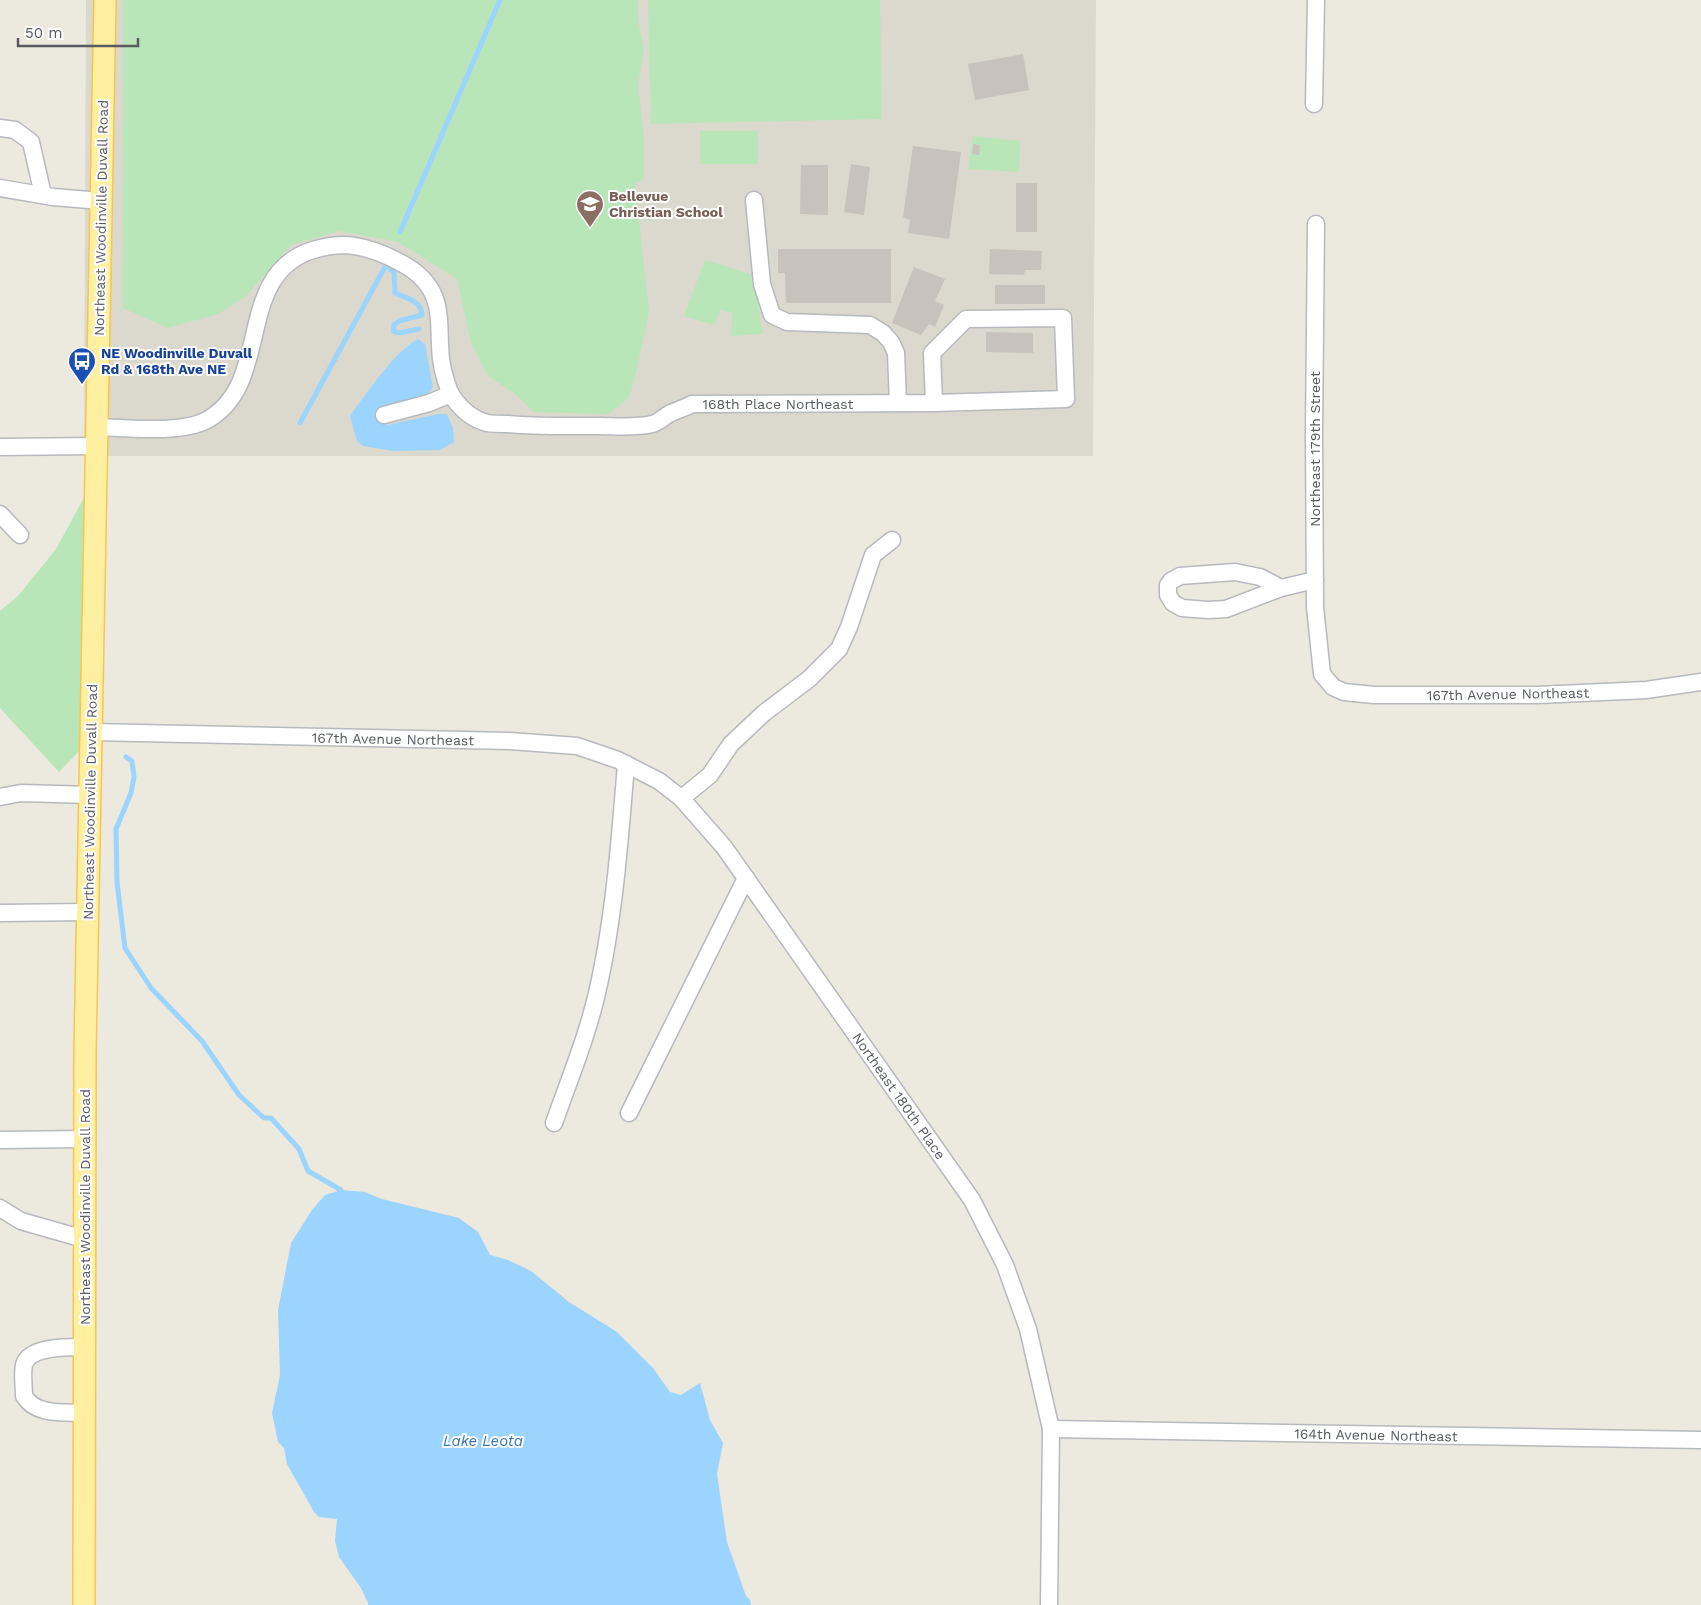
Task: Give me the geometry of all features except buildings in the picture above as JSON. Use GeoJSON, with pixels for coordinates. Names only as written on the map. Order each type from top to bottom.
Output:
{"type":"FeatureCollection","features":[{"type":"Feature","properties":{"kind":"main road","name":"Northeast Woodinville Duvall Road"},"geometry":{"type":"LineString","coordinates":[[84,1605],[84,1139],[105,0]]}},
{"type":"Feature","properties":{"kind":"street"},"geometry":{"type":"LineString","coordinates":[[1314,104],[1316,0]]}},
{"type":"Feature","properties":{"kind":"street"},"geometry":{"type":"LineString","coordinates":[[0,128],[15,130],[31,142],[43,195]]}},
{"type":"Feature","properties":{"kind":"street"},"geometry":{"type":"LineString","coordinates":[[0,188],[101,201]]}},
{"type":"Feature","properties":{"kind":"street"},"geometry":{"type":"LineString","coordinates":[[754,200],[762,284],[772,315],[787,322],[870,325],[883,333],[896,353],[898,403]]}},
{"type":"Feature","properties":{"kind":"street","name":"Northeast 179th Street"},"geometry":{"type":"LineString","coordinates":[[1316,224],[1315,608],[1322,674]]}},
{"type":"Feature","properties":{"kind":"street","name":"168th Place Northeast"},"geometry":{"type":"LineString","coordinates":[[0,447],[96,436],[141,428],[184,427],[205,421],[221,410],[236,391],[247,367],[265,293],[279,271],[302,254],[325,246],[344,245],[363,247],[392,257],[411,268],[428,284],[437,301],[442,369],[451,394],[466,412],[486,423],[524,426],[627,426],[652,424],[692,404],[934,403],[1066,399],[1063,318],[966,319],[932,353],[934,403]]}},
{"type":"Feature","properties":{"kind":"street"},"geometry":{"type":"LineString","coordinates":[[384,415],[430,404],[451,394]]}},
{"type":"Feature","properties":{"kind":"street"},"geometry":{"type":"LineString","coordinates":[[0,514],[20,534]]}},
{"type":"Feature","properties":{"kind":"street"},"geometry":{"type":"LineString","coordinates":[[681,798],[710,774],[731,744],[764,713],[809,679],[839,649],[849,627],[873,555],[892,540]]}},
{"type":"Feature","properties":{"kind":"street"},"geometry":{"type":"LineString","coordinates":[[1281,588],[1260,577],[1235,572],[1195,573],[1180,576],[1171,581],[1168,585],[1168,594],[1173,603],[1182,608],[1226,609],[1281,588],[1315,580]]}},
{"type":"Feature","properties":{"kind":"street","name":"167th Avenue Northeast"},"geometry":{"type":"LineString","coordinates":[[1322,674],[1333,687],[1344,692],[1374,695],[1538,695],[1646,690],[1701,682]]}},
{"type":"Feature","properties":{"kind":"street","name":"167th Avenue Northeast"},"geometry":{"type":"LineString","coordinates":[[92,732],[510,741],[577,746],[626,764],[658,781],[681,798]]}},
{"type":"Feature","properties":{"kind":"street"},"geometry":{"type":"LineString","coordinates":[[554,1123],[588,1026],[597,993],[607,937],[620,840],[626,764]]}},
{"type":"Feature","properties":{"kind":"street"},"geometry":{"type":"LineString","coordinates":[[0,797],[21,793],[90,796]]}},
{"type":"Feature","properties":{"kind":"street","name":"Northeast 180th Place"},"geometry":{"type":"LineString","coordinates":[[681,798],[724,847],[972,1200],[1005,1264],[1028,1329],[1051,1429],[1049,1605]]}},
{"type":"Feature","properties":{"kind":"street"},"geometry":{"type":"LineString","coordinates":[[629,1113],[746,878]]}},
{"type":"Feature","properties":{"kind":"street"},"geometry":{"type":"LineString","coordinates":[[0,913],[88,912]]}},
{"type":"Feature","properties":{"kind":"street"},"geometry":{"type":"LineString","coordinates":[[0,1140],[84,1139]]}},
{"type":"Feature","properties":{"kind":"street"},"geometry":{"type":"LineString","coordinates":[[0,1208],[21,1221],[84,1239]]}},
{"type":"Feature","properties":{"kind":"street"},"geometry":{"type":"LineString","coordinates":[[84,1347],[66,1346],[49,1349],[34,1353],[28,1357],[24,1365],[24,1396],[34,1408],[84,1413]]}},
{"type":"Feature","properties":{"kind":"street","name":"164th Avenue Northeast"},"geometry":{"type":"LineString","coordinates":[[1051,1429],[1701,1440]]}},
{"type":"Feature","properties":{"kind":"shaded area","name":"Bellevue Christian School"},"geometry":{"type":"Polygon","coordinates":[[[86,0],[1096,0],[1093,456],[84,456],[86,0]]]}},
{"type":"Feature","properties":{"kind":"green space"},"geometry":{"type":"Polygon","coordinates":[[[123,0],[638,0],[638,21],[644,49],[638,84],[644,139],[644,179],[635,184],[649,312],[629,398],[608,414],[534,412],[514,393],[488,376],[471,343],[457,279],[398,242],[339,231],[291,245],[244,298],[218,314],[168,328],[123,308],[123,0]]]}},
{"type":"Feature","properties":{"kind":"green space"},"geometry":{"type":"Polygon","coordinates":[[[648,0],[880,0],[882,119],[651,124],[648,0]]]}},
{"type":"Feature","properties":{"kind":"green space"},"geometry":{"type":"Polygon","coordinates":[[[700,131],[758,131],[758,164],[700,164],[700,131]]]}},
{"type":"Feature","properties":{"kind":"green space"},"geometry":{"type":"Polygon","coordinates":[[[973,136],[1020,141],[1019,172],[968,169],[973,136]]]}},
{"type":"Feature","properties":{"kind":"green space"},"geometry":{"type":"Polygon","coordinates":[[[705,260],[753,275],[763,334],[731,336],[732,313],[720,310],[715,325],[684,316],[705,260]]]}},
{"type":"Feature","properties":{"kind":"green space"},"geometry":{"type":"Polygon","coordinates":[[[85,496],[82,748],[59,772],[0,708],[0,611],[18,596],[56,549],[85,496]]]}},
{"type":"Feature","properties":{"kind":"water"},"geometry":{"type":"Polygon","coordinates":[[[418,339],[425,344],[433,387],[427,395],[380,420],[387,425],[438,414],[447,414],[453,428],[454,442],[440,450],[393,451],[363,446],[357,441],[350,416],[372,385],[391,363],[418,339]]]}},
{"type":"Feature","properties":{"kind":"water","name":"Lake Leota"},"geometry":{"type":"Polygon","coordinates":[[[341,1190],[365,1192],[382,1199],[459,1218],[478,1232],[490,1255],[508,1260],[531,1271],[569,1302],[617,1332],[653,1368],[670,1392],[681,1395],[700,1383],[710,1420],[723,1443],[717,1474],[727,1542],[751,1605],[368,1605],[361,1588],[339,1557],[335,1541],[337,1519],[319,1517],[314,1512],[287,1464],[284,1448],[278,1442],[272,1413],[280,1375],[278,1310],[291,1243],[312,1210],[325,1195],[341,1190]]]}},
{"type":"Feature","properties":{"kind":"waterway"},"geometry":{"type":"LineString","coordinates":[[400,232],[500,0]]}},
{"type":"Feature","properties":{"kind":"waterway"},"geometry":{"type":"LineString","coordinates":[[300,423],[386,265],[394,272],[395,293],[416,303],[422,315],[399,321],[394,325],[393,331],[399,333],[419,329]]}},
{"type":"Feature","properties":{"kind":"waterway"},"geometry":{"type":"LineString","coordinates":[[126,757],[132,761],[134,777],[131,793],[116,829],[117,882],[125,948],[151,988],[202,1041],[239,1095],[264,1118],[271,1118],[299,1149],[308,1171],[341,1190]]}},
{"type":"Feature","properties":{"kind":"place","name":"Bellevue Christian School"},"geometry":{"type":"Point","coordinates":[590,228]}},
{"type":"Feature","properties":{"kind":"place","name":"NE Woodinville Duvall Rd & 168th Ave NE"},"geometry":{"type":"Point","coordinates":[82,385]}}]}
